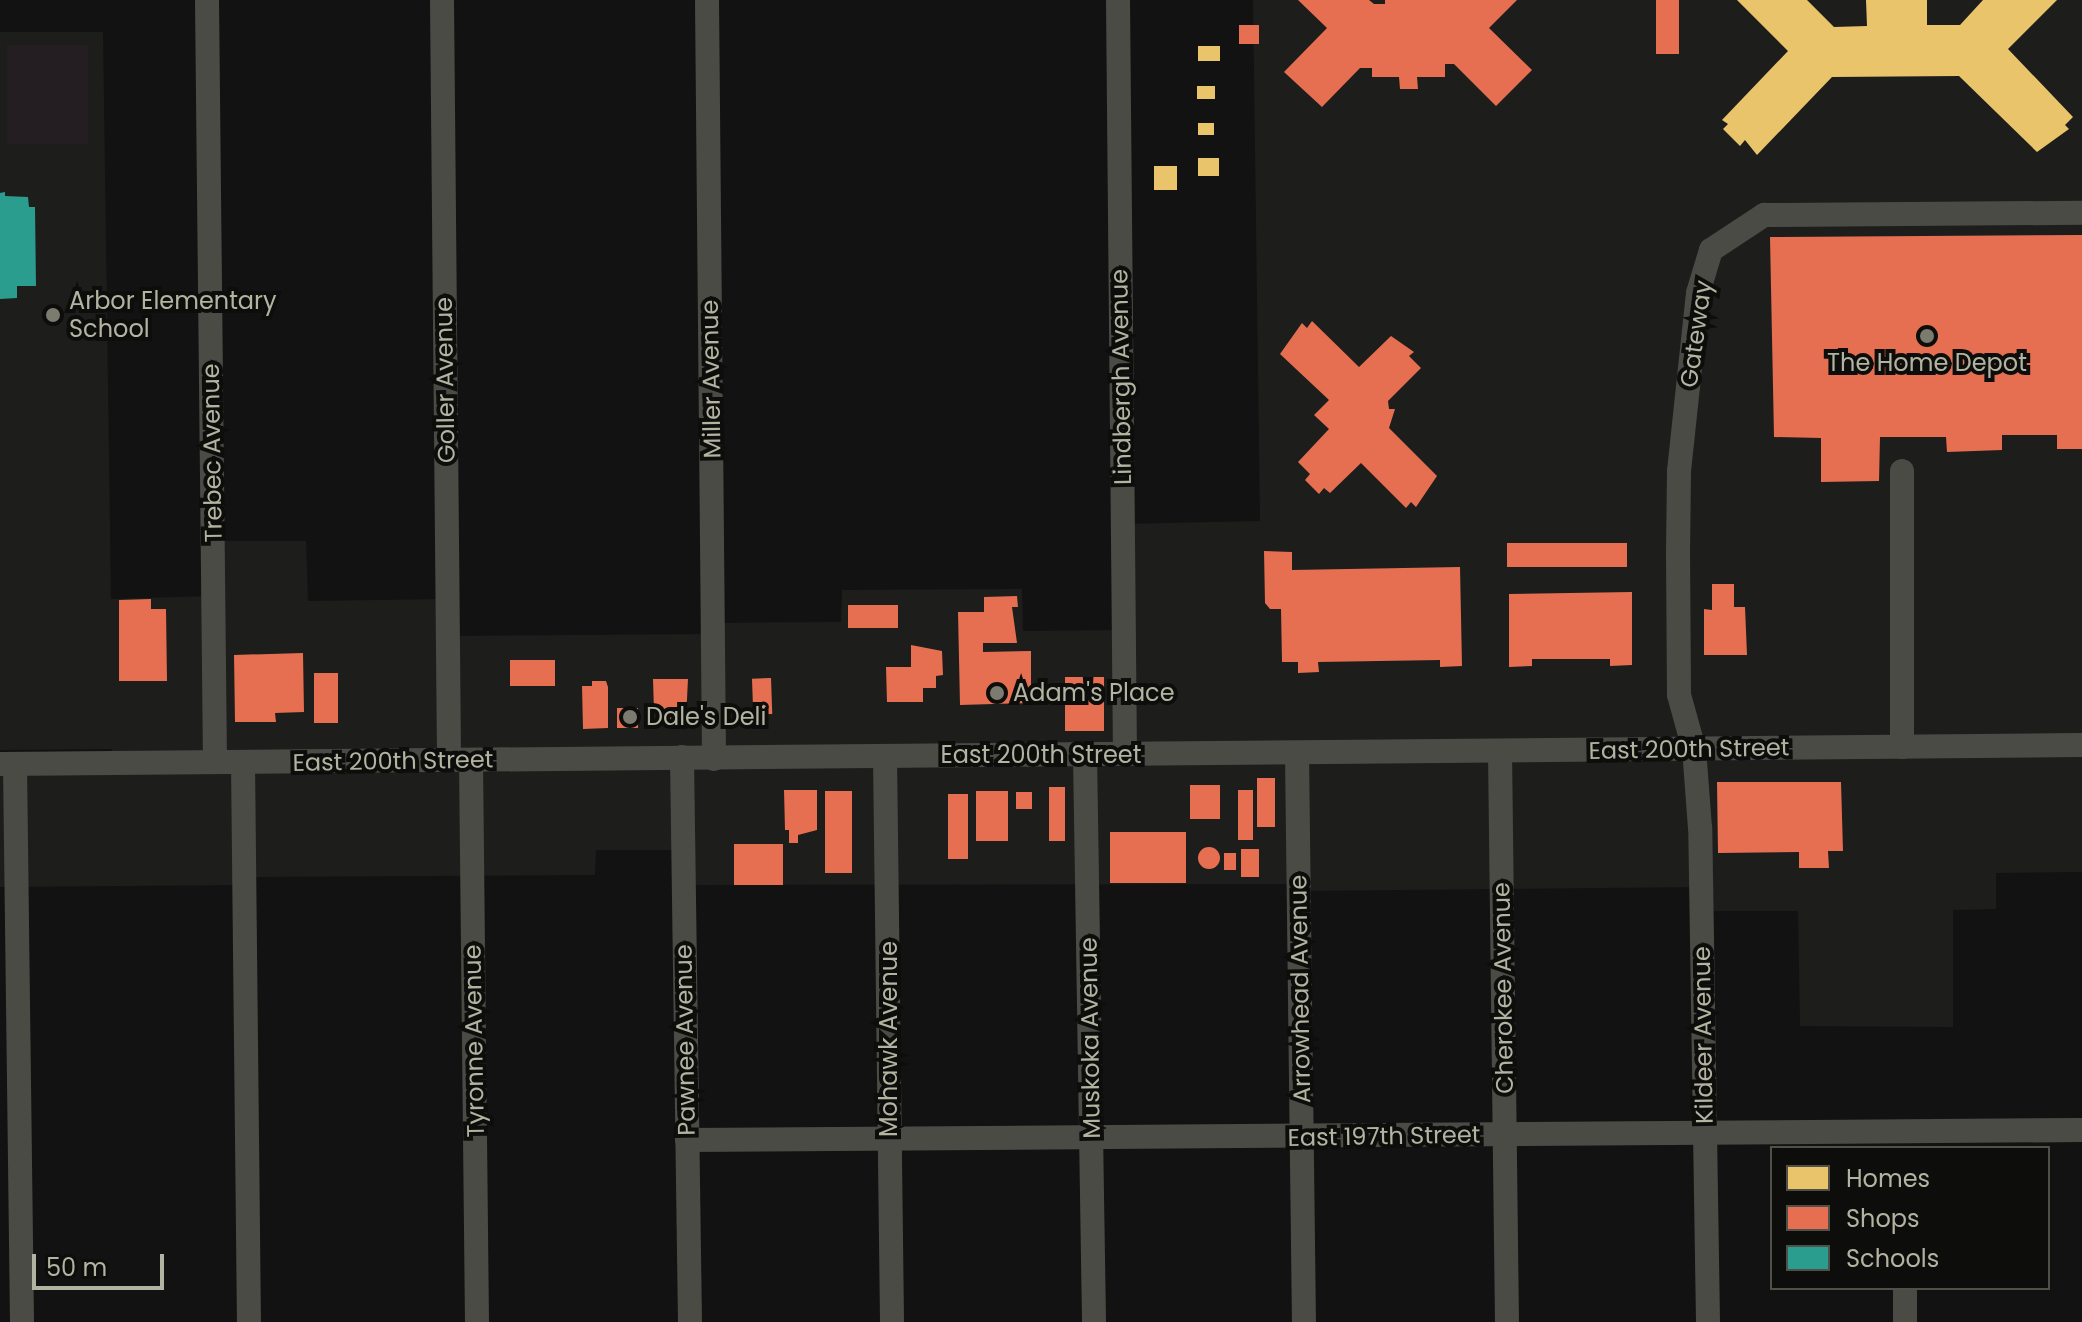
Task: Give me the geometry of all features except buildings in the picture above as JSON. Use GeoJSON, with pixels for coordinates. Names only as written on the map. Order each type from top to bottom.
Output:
{"type":"FeatureCollection","features":[{"type":"Feature","properties":{"kind":"street","name":"Trebec Avenue"},"geometry":{"type":"LineString","coordinates":[[207,0],[215,762]]}},
{"type":"Feature","properties":{"kind":"street","name":"Goller Avenue"},"geometry":{"type":"LineString","coordinates":[[442,0],[460,760]]}},
{"type":"Feature","properties":{"kind":"street","name":"Miller Avenue"},"geometry":{"type":"LineString","coordinates":[[707,0],[714,759]]}},
{"type":"Feature","properties":{"kind":"street","name":"Lindbergh Avenue"},"geometry":{"type":"LineString","coordinates":[[1118,0],[1125,754]]}},
{"type":"Feature","properties":{"kind":"street","name":"Gateway"},"geometry":{"type":"LineString","coordinates":[[1694,749],[1679,695],[1679,471],[1698,293],[1711,250],[1764,215],[2082,213]]}},
{"type":"Feature","properties":{"kind":"street"},"geometry":{"type":"LineString","coordinates":[[1902,471],[1902,747]]}},
{"type":"Feature","properties":{"kind":"street","name":"East 200th Street"},"geometry":{"type":"LineString","coordinates":[[8,764],[2082,745]]}},
{"type":"Feature","properties":{"kind":"street","name":"Kildeer Avenue"},"geometry":{"type":"LineString","coordinates":[[1694,749],[1708,1322]]}},
{"type":"Feature","properties":{"kind":"street","name":"Cherokee Avenue"},"geometry":{"type":"LineString","coordinates":[[1500,751],[1507,1322]]}},
{"type":"Feature","properties":{"kind":"street","name":"Arrowhead Avenue"},"geometry":{"type":"LineString","coordinates":[[1297,753],[1304,1322]]}},
{"type":"Feature","properties":{"kind":"street","name":"Muskoka Avenue"},"geometry":{"type":"LineString","coordinates":[[1085,754],[1094,1322]]}},
{"type":"Feature","properties":{"kind":"street","name":"Mohawk Avenue"},"geometry":{"type":"LineString","coordinates":[[885,756],[892,1322]]}},
{"type":"Feature","properties":{"kind":"street","name":"Pawnee Avenue"},"geometry":{"type":"LineString","coordinates":[[682,757],[690,1322]]}},
{"type":"Feature","properties":{"kind":"street","name":"Tyronne Avenue"},"geometry":{"type":"LineString","coordinates":[[460,760],[477,1322]]}},
{"type":"Feature","properties":{"kind":"street"},"geometry":{"type":"LineString","coordinates":[[243,762],[249,1322]]}},
{"type":"Feature","properties":{"kind":"street"},"geometry":{"type":"LineString","coordinates":[[8,764],[22,1322]]}},
{"type":"Feature","properties":{"kind":"street","name":"East 197th Street"},"geometry":{"type":"LineString","coordinates":[[687,1140],[1092,1140],[1705,1133],[1903,1141],[2082,1130]]}},
{"type":"Feature","properties":{"kind":"street"},"geometry":{"type":"LineString","coordinates":[[1905,1290],[1905,1322]]}},
{"type":"Feature","properties":{"kind":"shaded area"},"geometry":{"type":"Polygon","coordinates":[[[1253,0],[2082,0],[2082,872],[1996,873],[1996,909],[1953,910],[1953,1027],[1800,1026],[1798,911],[1701,911],[1700,887],[1299,891],[1298,884],[684,885],[683,850],[596,850],[595,875],[245,877],[244,885],[0,887],[0,764],[112,763],[112,749],[0,750],[0,32],[103,32],[111,599],[213,596],[213,541],[306,541],[308,601],[448,599],[448,636],[712,634],[713,623],[841,622],[842,590],[1022,589],[1023,631],[1123,630],[1123,524],[1260,521],[1253,0]]]}},
{"type":"Feature","properties":{"kind":"shaded area"},"geometry":{"type":"Polygon","coordinates":[[[7,45],[88,45],[88,144],[7,144],[7,45]]]}},
{"type":"Feature","properties":{"kind":"place","name":"Arbor Elementary School"},"geometry":{"type":"Point","coordinates":[53,315]}},
{"type":"Feature","properties":{"kind":"place","name":"The Home Depot"},"geometry":{"type":"Point","coordinates":[1927,336]}},
{"type":"Feature","properties":{"kind":"place","name":"Adam's Place"},"geometry":{"type":"Point","coordinates":[997,693]}},
{"type":"Feature","properties":{"kind":"place","name":"Dale's Deli"},"geometry":{"type":"Point","coordinates":[630,717]}}]}
